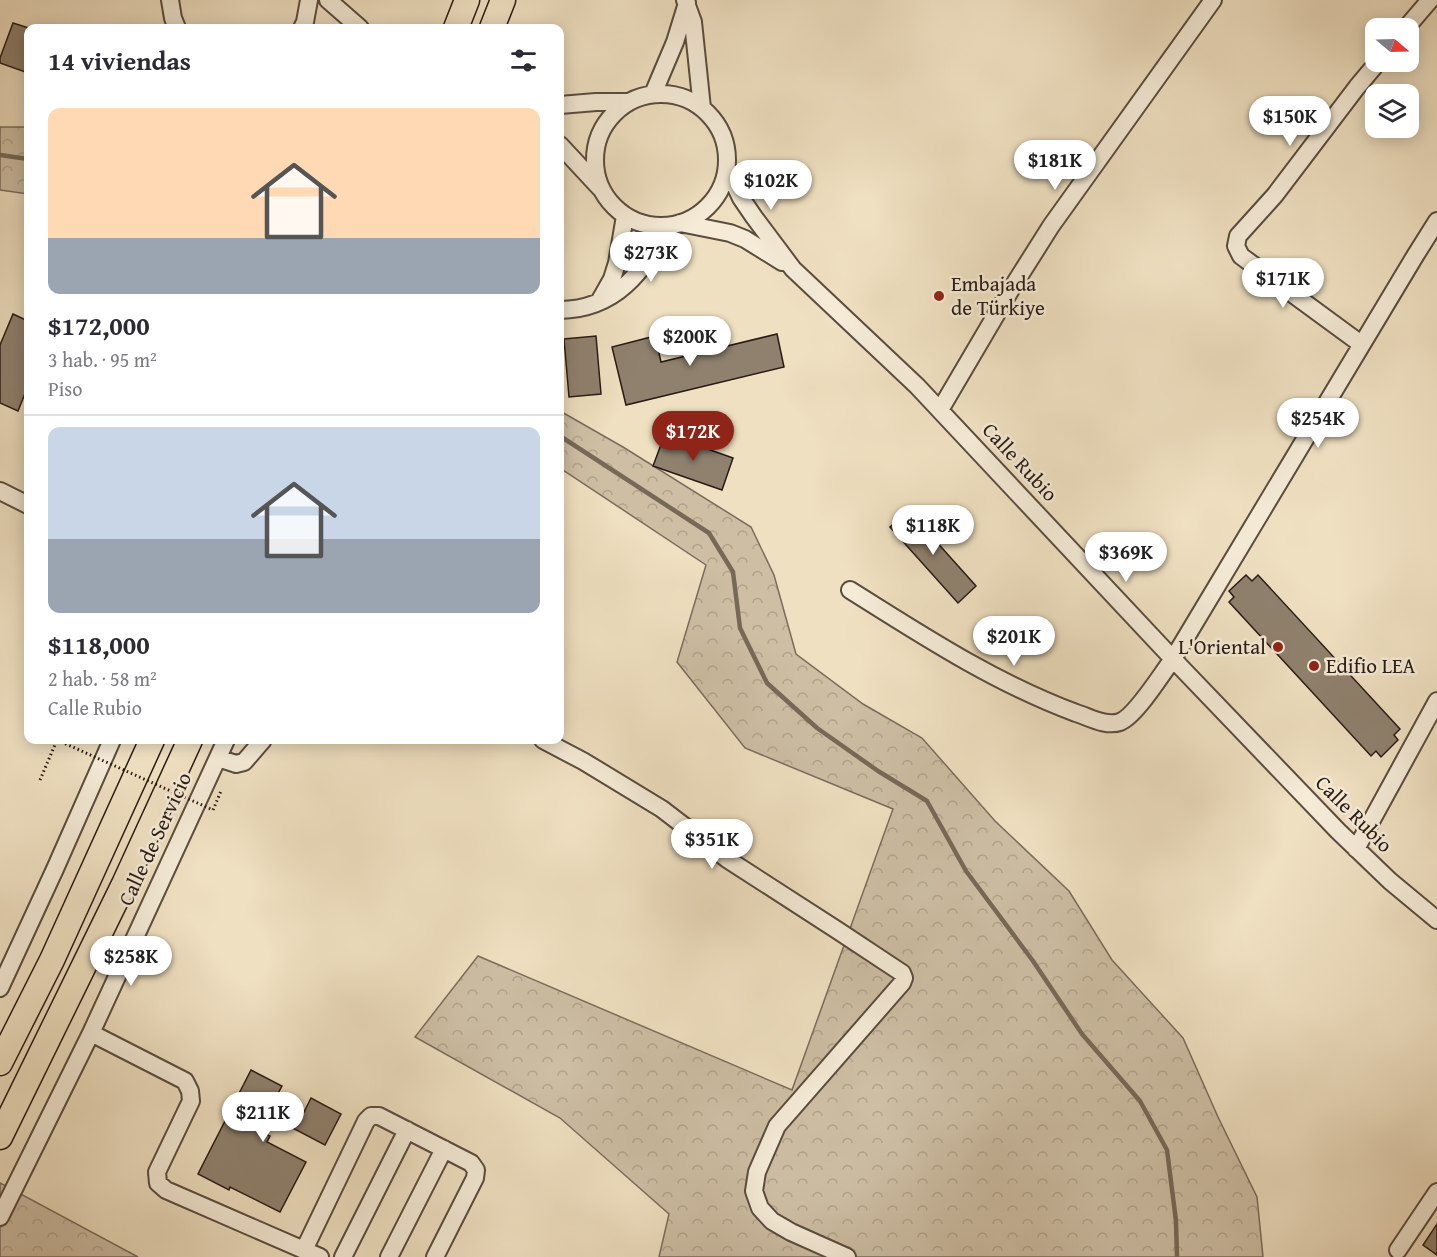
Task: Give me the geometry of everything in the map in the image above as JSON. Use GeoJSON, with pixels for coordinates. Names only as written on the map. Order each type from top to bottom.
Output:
{"type":"FeatureCollection","features":[{"type":"Feature","properties":{"kind":"highway"},"geometry":{"type":"LineString","coordinates":[[458,24],[467,0]]}},
{"type":"Feature","properties":{"kind":"highway"},"geometry":{"type":"LineString","coordinates":[[494,24],[503,0]]}},
{"type":"Feature","properties":{"kind":"highway"},"geometry":{"type":"LineString","coordinates":[[0,1063],[51,960],[150,744]]}},
{"type":"Feature","properties":{"kind":"highway"},"geometry":{"type":"LineString","coordinates":[[0,1137],[124,884],[188,744]]}},
{"type":"Feature","properties":{"kind":"street"},"geometry":{"type":"LineString","coordinates":[[170,0],[175,24]]}},
{"type":"Feature","properties":{"kind":"street"},"geometry":{"type":"LineString","coordinates":[[304,24],[309,0]]}},
{"type":"Feature","properties":{"kind":"street"},"geometry":{"type":"LineString","coordinates":[[328,0],[355,24]]}},
{"type":"Feature","properties":{"kind":"street"},"geometry":{"type":"LineString","coordinates":[[940,410],[1051,226],[1213,0]]}},
{"type":"Feature","properties":{"kind":"street"},"geometry":{"type":"LineString","coordinates":[[1415,18],[1430,0]]}},
{"type":"Feature","properties":{"kind":"street"},"geometry":{"type":"LineString","coordinates":[[653,94],[675,42],[686,2]]}},
{"type":"Feature","properties":{"kind":"street"},"geometry":{"type":"LineString","coordinates":[[686,2],[693,22],[702,108]]}},
{"type":"Feature","properties":{"kind":"street"},"geometry":{"type":"LineString","coordinates":[[1362,344],[1241,256],[1236,246],[1238,236],[1275,195],[1370,72]]}},
{"type":"Feature","properties":{"kind":"street"},"geometry":{"type":"LineString","coordinates":[[564,149],[625,216],[654,226],[675,225],[698,215],[712,202],[722,186],[727,168],[726,145],[717,124],[702,108],[687,99],[671,94],[653,94],[629,102],[613,115],[602,131],[596,151],[596,171],[602,190]]}},
{"type":"Feature","properties":{"kind":"street"},"geometry":{"type":"LineString","coordinates":[[564,105],[629,102]]}},
{"type":"Feature","properties":{"kind":"street","name":"Calle Rubio"},"geometry":{"type":"LineString","coordinates":[[727,168],[741,198],[793,269]]}},
{"type":"Feature","properties":{"kind":"street"},"geometry":{"type":"LineString","coordinates":[[599,303],[615,271],[625,216]]}},
{"type":"Feature","properties":{"kind":"street"},"geometry":{"type":"LineString","coordinates":[[850,590],[942,647],[1010,684],[1058,706],[1104,723],[1120,722],[1134,712],[1173,659],[1437,221]]}},
{"type":"Feature","properties":{"kind":"street"},"geometry":{"type":"LineString","coordinates":[[564,310],[583,309],[611,298],[626,286],[675,225]]}},
{"type":"Feature","properties":{"kind":"street","name":"Calle Rubio"},"geometry":{"type":"LineString","coordinates":[[675,225],[730,233],[762,248],[793,269],[917,386],[1338,831],[1390,881],[1437,920]]}},
{"type":"Feature","properties":{"kind":"street"},"geometry":{"type":"LineString","coordinates":[[0,491],[24,503]]}},
{"type":"Feature","properties":{"kind":"street"},"geometry":{"type":"LineString","coordinates":[[1356,849],[1437,701]]}},
{"type":"Feature","properties":{"kind":"street"},"geometry":{"type":"LineString","coordinates":[[0,988],[110,744]]}},
{"type":"Feature","properties":{"kind":"street","name":"Calle de Servicio"},"geometry":{"type":"LineString","coordinates":[[0,1217],[91,1033],[224,744]]}},
{"type":"Feature","properties":{"kind":"street"},"geometry":{"type":"LineString","coordinates":[[218,758],[236,765],[244,762],[260,744]]}},
{"type":"Feature","properties":{"kind":"street"},"geometry":{"type":"LineString","coordinates":[[551,744],[662,809],[727,859],[902,973],[904,978],[902,983],[777,1126],[757,1172],[754,1191],[760,1208],[772,1221],[790,1232],[847,1257]]}},
{"type":"Feature","properties":{"kind":"street"},"geometry":{"type":"LineString","coordinates":[[91,1033],[185,1081],[190,1090],[191,1101],[157,1172],[158,1183],[166,1190],[320,1257]]}},
{"type":"Feature","properties":{"kind":"street"},"geometry":{"type":"LineString","coordinates":[[304,1250],[366,1121],[371,1116],[379,1116],[471,1163],[476,1170],[475,1178],[435,1257]]}},
{"type":"Feature","properties":{"kind":"street"},"geometry":{"type":"LineString","coordinates":[[343,1257],[407,1130]]}},
{"type":"Feature","properties":{"kind":"street"},"geometry":{"type":"LineString","coordinates":[[389,1257],[444,1149]]}},
{"type":"Feature","properties":{"kind":"street"},"geometry":{"type":"LineString","coordinates":[[1398,1250],[1437,1192]]}},
{"type":"Feature","properties":{"kind":"path"},"geometry":{"type":"LineString","coordinates":[[40,780],[56,744]]}},
{"type":"Feature","properties":{"kind":"path"},"geometry":{"type":"LineString","coordinates":[[64,744],[213,810]]}},
{"type":"Feature","properties":{"kind":"green space"},"geometry":{"type":"Polygon","coordinates":[[[0,127],[24,127],[24,193],[0,190],[0,127]]]}},
{"type":"Feature","properties":{"kind":"green space"},"geometry":{"type":"Polygon","coordinates":[[[564,413],[623,447],[751,527],[774,575],[796,654],[863,704],[922,738],[995,821],[1069,891],[1112,960],[1183,1038],[1257,1197],[1263,1257],[659,1257],[669,1214],[560,1118],[415,1037],[478,956],[792,1090],[893,809],[745,748],[677,662],[706,565],[564,471],[564,413]]]}},
{"type":"Feature","properties":{"kind":"green space"},"geometry":{"type":"Polygon","coordinates":[[[0,1183],[138,1257],[0,1257],[0,1183]]]}},
{"type":"Feature","properties":{"kind":"building"},"geometry":{"type":"Polygon","coordinates":[[[13,23],[24,26],[24,72],[0,63],[13,23]]]}},
{"type":"Feature","properties":{"kind":"building"},"geometry":{"type":"Polygon","coordinates":[[[13,314],[24,319],[24,396],[18,411],[0,403],[0,345],[13,314]]]}},
{"type":"Feature","properties":{"kind":"building"},"geometry":{"type":"Polygon","coordinates":[[[777,334],[784,367],[626,405],[612,347],[655,336],[661,362],[777,334]]]}},
{"type":"Feature","properties":{"kind":"building"},"geometry":{"type":"Polygon","coordinates":[[[596,336],[601,394],[569,397],[564,339],[596,336]]]}},
{"type":"Feature","properties":{"kind":"building"},"geometry":{"type":"Polygon","coordinates":[[[665,434],[733,458],[722,490],[653,466],[665,434]]]}},
{"type":"Feature","properties":{"kind":"building"},"geometry":{"type":"Polygon","coordinates":[[[908,510],[976,586],[958,603],[890,527],[908,510]]]}},
{"type":"Feature","properties":{"kind":"building","name":"Edifio LEA"},"geometry":{"type":"Polygon","coordinates":[[[1246,575],[1252,581],[1258,575],[1400,729],[1394,735],[1398,740],[1381,757],[1376,751],[1371,756],[1229,602],[1234,597],[1229,591],[1246,575]]]}},
{"type":"Feature","properties":{"kind":"building"},"geometry":{"type":"Polygon","coordinates":[[[251,1070],[282,1086],[276,1097],[304,1112],[311,1098],[341,1114],[325,1145],[268,1115],[259,1131],[270,1136],[267,1142],[306,1162],[280,1212],[198,1174],[251,1070]]]}},
{"type":"Feature","properties":{"kind":"building"},"geometry":{"type":"Polygon","coordinates":[[[1437,1224],[1437,1255],[1423,1245],[1437,1224]]]}},
{"type":"Feature","properties":{"kind":"waterway"},"geometry":{"type":"LineString","coordinates":[[0,155],[24,158]]}},
{"type":"Feature","properties":{"kind":"waterway"},"geometry":{"type":"LineString","coordinates":[[564,439],[709,533],[733,572],[740,628],[767,683],[817,728],[878,771],[927,801],[966,871],[1033,961],[1082,1034],[1140,1101],[1167,1150],[1176,1221],[1177,1257]]}},
{"type":"Feature","properties":{"kind":"place","name":"Embajada de Türkiye"},"geometry":{"type":"Point","coordinates":[939,296]}},
{"type":"Feature","properties":{"kind":"place","name":"L'Oriental"},"geometry":{"type":"Point","coordinates":[1278,647]}},
{"type":"Feature","properties":{"kind":"place","name":"Edifio LEA"},"geometry":{"type":"Point","coordinates":[1314,666]}}]}
